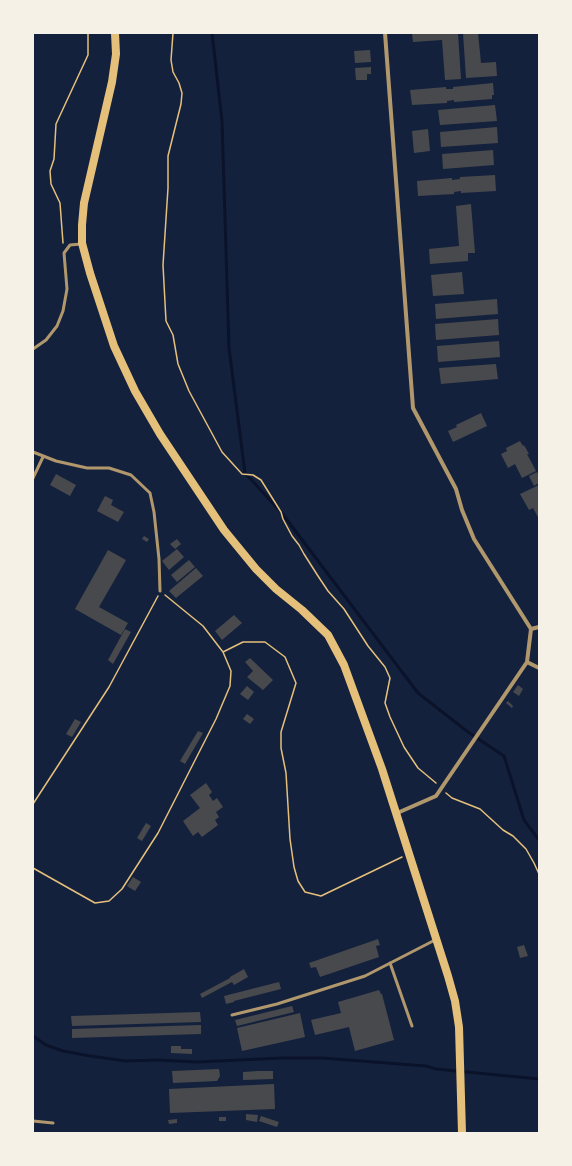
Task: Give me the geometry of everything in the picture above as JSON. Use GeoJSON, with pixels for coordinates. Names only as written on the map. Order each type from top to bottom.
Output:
{"type":"FeatureCollection","features":[{"type":"Feature","properties":{"kind":"main road"},"geometry":{"type":"LineString","coordinates":[[116,33],[116,54],[112,82],[84,203],[82,243],[90,273],[114,346],[135,391],[160,434],[224,530],[256,569],[276,589],[302,610],[328,635],[344,665],[382,769],[455,1001],[459,1027],[462,1133]]}},
{"type":"Feature","properties":{"kind":"street"},"geometry":{"type":"LineString","coordinates":[[385,33],[413,408],[456,489],[462,510],[474,539],[531,629],[527,662],[436,796],[395,814]]}},
{"type":"Feature","properties":{"kind":"street"},"geometry":{"type":"LineString","coordinates":[[531,629],[539,627]]}},
{"type":"Feature","properties":{"kind":"street"},"geometry":{"type":"LineString","coordinates":[[527,662],[539,668]]}},
{"type":"Feature","properties":{"kind":"lane"},"geometry":{"type":"LineString","coordinates":[[33,349],[46,340],[57,326],[63,311],[67,289],[64,253],[70,245],[82,243]]}},
{"type":"Feature","properties":{"kind":"lane"},"geometry":{"type":"LineString","coordinates":[[33,452],[56,461],[87,468],[109,468],[131,475],[150,493],[154,512],[159,559],[160,592]]}},
{"type":"Feature","properties":{"kind":"lane"},"geometry":{"type":"LineString","coordinates":[[33,478],[43,457]]}},
{"type":"Feature","properties":{"kind":"lane"},"geometry":{"type":"LineString","coordinates":[[232,1015],[277,1004],[365,976],[436,940]]}},
{"type":"Feature","properties":{"kind":"lane"},"geometry":{"type":"LineString","coordinates":[[390,963],[412,1026]]}},
{"type":"Feature","properties":{"kind":"lane"},"geometry":{"type":"LineString","coordinates":[[33,1121],[53,1123]]}},
{"type":"Feature","properties":{"kind":"path"},"geometry":{"type":"LineString","coordinates":[[64,253],[60,203],[51,184],[50,171],[54,159],[56,124],[88,55],[88,33]]}},
{"type":"Feature","properties":{"kind":"path"},"geometry":{"type":"LineString","coordinates":[[173,33],[171,60],[173,72],[182,93],[181,104],[168,156],[168,188],[163,265],[166,321],[173,335],[178,364],[189,391],[222,452],[242,474],[253,475],[261,480],[281,512],[292,536],[321,581],[344,609],[368,646],[385,667],[390,678],[385,703],[404,747],[418,768],[452,798],[480,809],[503,830],[513,836],[526,849],[539,874]]}},
{"type":"Feature","properties":{"kind":"path"},"geometry":{"type":"LineString","coordinates":[[33,804],[108,688],[160,592],[203,626],[223,652],[231,671],[230,686],[216,720],[158,833],[122,889],[109,901],[95,903],[33,868]]}},
{"type":"Feature","properties":{"kind":"path"},"geometry":{"type":"LineString","coordinates":[[223,652],[243,642],[265,642],[285,657],[296,683],[281,732],[281,748],[286,772],[290,839],[294,867],[298,881],[305,892],[321,896],[408,854]]}},
{"type":"Feature","properties":{"kind":"building"},"geometry":{"type":"Polygon","coordinates":[[[412,33],[458,33],[461,79],[445,80],[442,40],[413,42],[412,33]]]}},
{"type":"Feature","properties":{"kind":"building"},"geometry":{"type":"Polygon","coordinates":[[[463,33],[478,33],[481,63],[496,62],[497,76],[466,78],[463,33]]]}},
{"type":"Feature","properties":{"kind":"building"},"geometry":{"type":"Polygon","coordinates":[[[370,50],[371,62],[355,63],[354,51],[370,50]]]}},
{"type":"Feature","properties":{"kind":"building"},"geometry":{"type":"Polygon","coordinates":[[[371,67],[371,74],[367,74],[367,80],[356,80],[355,68],[371,67]]]}},
{"type":"Feature","properties":{"kind":"building"},"geometry":{"type":"Polygon","coordinates":[[[493,83],[494,95],[492,95],[492,99],[454,102],[454,100],[447,101],[447,103],[412,105],[410,90],[446,87],[446,89],[453,89],[453,87],[493,83]]]}},
{"type":"Feature","properties":{"kind":"building"},"geometry":{"type":"Polygon","coordinates":[[[495,105],[497,121],[440,125],[438,110],[495,105]]]}},
{"type":"Feature","properties":{"kind":"building"},"geometry":{"type":"Polygon","coordinates":[[[497,127],[498,143],[441,147],[440,132],[497,127]]]}},
{"type":"Feature","properties":{"kind":"building"},"geometry":{"type":"Polygon","coordinates":[[[428,129],[430,151],[414,153],[412,131],[428,129]]]}},
{"type":"Feature","properties":{"kind":"building"},"geometry":{"type":"Polygon","coordinates":[[[493,150],[494,165],[443,169],[442,154],[493,150]]]}},
{"type":"Feature","properties":{"kind":"building"},"geometry":{"type":"Polygon","coordinates":[[[495,175],[496,191],[461,193],[461,191],[454,192],[454,194],[418,196],[417,181],[452,178],[452,180],[460,179],[460,177],[495,175]]]}},
{"type":"Feature","properties":{"kind":"building"},"geometry":{"type":"Polygon","coordinates":[[[471,204],[475,253],[468,253],[468,261],[430,264],[429,249],[459,246],[456,206],[471,204]]]}},
{"type":"Feature","properties":{"kind":"building"},"geometry":{"type":"Polygon","coordinates":[[[462,272],[464,294],[433,296],[431,275],[462,272]]]}},
{"type":"Feature","properties":{"kind":"building"},"geometry":{"type":"Polygon","coordinates":[[[497,299],[498,314],[436,319],[435,304],[497,299]]]}},
{"type":"Feature","properties":{"kind":"building"},"geometry":{"type":"Polygon","coordinates":[[[498,319],[499,335],[436,340],[435,324],[498,319]]]}},
{"type":"Feature","properties":{"kind":"building"},"geometry":{"type":"Polygon","coordinates":[[[499,341],[500,357],[438,362],[437,346],[499,341]]]}},
{"type":"Feature","properties":{"kind":"building"},"geometry":{"type":"Polygon","coordinates":[[[496,364],[498,379],[441,384],[439,368],[496,364]]]}},
{"type":"Feature","properties":{"kind":"building"},"geometry":{"type":"Polygon","coordinates":[[[481,413],[487,426],[453,442],[448,431],[457,427],[456,425],[481,413]]]}},
{"type":"Feature","properties":{"kind":"building"},"geometry":{"type":"Polygon","coordinates":[[[520,441],[529,454],[527,454],[536,471],[522,478],[515,464],[508,468],[501,454],[507,451],[506,448],[520,441]]]}},
{"type":"Feature","properties":{"kind":"building"},"geometry":{"type":"Polygon","coordinates":[[[537,472],[539,476],[539,483],[534,486],[529,476],[537,472]]]}},
{"type":"Feature","properties":{"kind":"building"},"geometry":{"type":"Polygon","coordinates":[[[56,474],[76,485],[70,496],[50,485],[56,474]]]}},
{"type":"Feature","properties":{"kind":"building"},"geometry":{"type":"Polygon","coordinates":[[[539,485],[539,519],[533,508],[529,510],[520,494],[539,485]]]}},
{"type":"Feature","properties":{"kind":"building"},"geometry":{"type":"Polygon","coordinates":[[[105,496],[113,500],[111,505],[124,512],[118,522],[97,511],[105,496]]]}},
{"type":"Feature","properties":{"kind":"building"},"geometry":{"type":"Polygon","coordinates":[[[144,536],[149,539],[147,542],[142,539],[144,536]]]}},
{"type":"Feature","properties":{"kind":"building"},"geometry":{"type":"Polygon","coordinates":[[[177,539],[181,544],[175,549],[170,544],[177,539]]]}},
{"type":"Feature","properties":{"kind":"building"},"geometry":{"type":"Polygon","coordinates":[[[177,549],[184,557],[169,570],[162,561],[177,549]]]}},
{"type":"Feature","properties":{"kind":"building"},"geometry":{"type":"Polygon","coordinates":[[[108,550],[126,560],[99,607],[128,623],[121,635],[75,609],[108,550]]]}},
{"type":"Feature","properties":{"kind":"building"},"geometry":{"type":"Polygon","coordinates":[[[189,560],[195,567],[177,582],[171,575],[189,560]]]}},
{"type":"Feature","properties":{"kind":"building"},"geometry":{"type":"Polygon","coordinates":[[[196,568],[203,576],[176,598],[169,591],[196,568]]]}},
{"type":"Feature","properties":{"kind":"building"},"geometry":{"type":"Polygon","coordinates":[[[234,615],[242,623],[222,640],[215,631],[234,615]]]}},
{"type":"Feature","properties":{"kind":"building"},"geometry":{"type":"Polygon","coordinates":[[[125,629],[131,632],[113,664],[108,660],[125,629]]]}},
{"type":"Feature","properties":{"kind":"building"},"geometry":{"type":"Polygon","coordinates":[[[250,658],[273,680],[263,690],[247,677],[253,671],[245,662],[250,658]]]}},
{"type":"Feature","properties":{"kind":"building"},"geometry":{"type":"Polygon","coordinates":[[[518,685],[523,689],[519,696],[513,692],[518,685]]]}},
{"type":"Feature","properties":{"kind":"building"},"geometry":{"type":"Polygon","coordinates":[[[247,686],[254,692],[248,700],[240,694],[247,686]]]}},
{"type":"Feature","properties":{"kind":"building"},"geometry":{"type":"Polygon","coordinates":[[[508,701],[513,706],[512,708],[506,703],[508,701]]]}},
{"type":"Feature","properties":{"kind":"building"},"geometry":{"type":"Polygon","coordinates":[[[247,714],[254,719],[250,724],[243,719],[247,714]]]}},
{"type":"Feature","properties":{"kind":"building"},"geometry":{"type":"Polygon","coordinates":[[[75,719],[81,722],[72,737],[66,734],[75,719]]]}},
{"type":"Feature","properties":{"kind":"building"},"geometry":{"type":"Polygon","coordinates":[[[198,731],[203,733],[185,764],[180,761],[198,731]]]}},
{"type":"Feature","properties":{"kind":"building"},"geometry":{"type":"Polygon","coordinates":[[[206,783],[212,792],[209,795],[213,801],[217,798],[223,807],[216,812],[219,817],[215,820],[218,825],[202,837],[198,832],[193,836],[183,821],[200,808],[190,795],[206,783]]]}},
{"type":"Feature","properties":{"kind":"building"},"geometry":{"type":"Polygon","coordinates":[[[146,823],[151,826],[142,841],[137,838],[146,823]]]}},
{"type":"Feature","properties":{"kind":"building"},"geometry":{"type":"Polygon","coordinates":[[[133,877],[141,882],[135,891],[127,886],[133,877]]]}},
{"type":"Feature","properties":{"kind":"building"},"geometry":{"type":"Polygon","coordinates":[[[378,939],[380,945],[376,946],[379,957],[320,977],[316,967],[311,968],[309,963],[378,939]]]}},
{"type":"Feature","properties":{"kind":"building"},"geometry":{"type":"Polygon","coordinates":[[[524,945],[528,956],[520,958],[517,947],[524,945]]]}},
{"type":"Feature","properties":{"kind":"building"},"geometry":{"type":"Polygon","coordinates":[[[244,969],[248,977],[234,985],[232,982],[202,998],[200,994],[244,969]]]}},
{"type":"Feature","properties":{"kind":"building"},"geometry":{"type":"Polygon","coordinates":[[[279,982],[281,989],[226,1004],[224,996],[279,982]]]}},
{"type":"Feature","properties":{"kind":"building"},"geometry":{"type":"Polygon","coordinates":[[[379,990],[382,994],[394,1040],[355,1051],[349,1027],[315,1035],[311,1020],[341,1013],[338,1002],[379,990]]]}},
{"type":"Feature","properties":{"kind":"building"},"geometry":{"type":"Polygon","coordinates":[[[292,1006],[294,1012],[237,1026],[235,1020],[292,1006]]]}},
{"type":"Feature","properties":{"kind":"building"},"geometry":{"type":"Polygon","coordinates":[[[200,1012],[201,1022],[72,1026],[71,1016],[200,1012]]]}},
{"type":"Feature","properties":{"kind":"building"},"geometry":{"type":"Polygon","coordinates":[[[300,1013],[305,1037],[242,1051],[237,1028],[300,1013]]]}},
{"type":"Feature","properties":{"kind":"building"},"geometry":{"type":"Polygon","coordinates":[[[201,1025],[201,1034],[72,1038],[72,1029],[201,1025]]]}},
{"type":"Feature","properties":{"kind":"building"},"geometry":{"type":"Polygon","coordinates":[[[171,1046],[181,1046],[181,1049],[192,1049],[192,1054],[171,1053],[171,1046]]]}},
{"type":"Feature","properties":{"kind":"building"},"geometry":{"type":"Polygon","coordinates":[[[219,1069],[220,1076],[217,1081],[173,1083],[172,1071],[219,1069]]]}},
{"type":"Feature","properties":{"kind":"building"},"geometry":{"type":"Polygon","coordinates":[[[273,1071],[273,1079],[243,1080],[243,1072],[273,1071]]]}},
{"type":"Feature","properties":{"kind":"building"},"geometry":{"type":"Polygon","coordinates":[[[274,1084],[275,1109],[170,1113],[169,1089],[274,1084]]]}},
{"type":"Feature","properties":{"kind":"building"},"geometry":{"type":"Polygon","coordinates":[[[246,1114],[258,1115],[257,1122],[246,1120],[246,1114]]]}},
{"type":"Feature","properties":{"kind":"building"},"geometry":{"type":"Polygon","coordinates":[[[261,1116],[279,1122],[277,1127],[259,1121],[261,1116]]]}},
{"type":"Feature","properties":{"kind":"building"},"geometry":{"type":"Polygon","coordinates":[[[219,1117],[226,1117],[226,1121],[219,1121],[219,1117]]]}},
{"type":"Feature","properties":{"kind":"building"},"geometry":{"type":"Polygon","coordinates":[[[177,1119],[177,1123],[169,1124],[168,1120],[177,1119]]]}},
{"type":"Feature","properties":{"kind":"waterway"},"geometry":{"type":"LineString","coordinates":[[212,33],[222,121],[229,348],[245,473],[281,512],[418,693],[468,732],[504,756],[524,820],[539,840]]}},
{"type":"Feature","properties":{"kind":"waterway"},"geometry":{"type":"LineString","coordinates":[[33,1036],[46,1045],[63,1051],[126,1061],[158,1060],[197,1062],[282,1058],[322,1058],[426,1066],[436,1069],[539,1079]]}}]}
